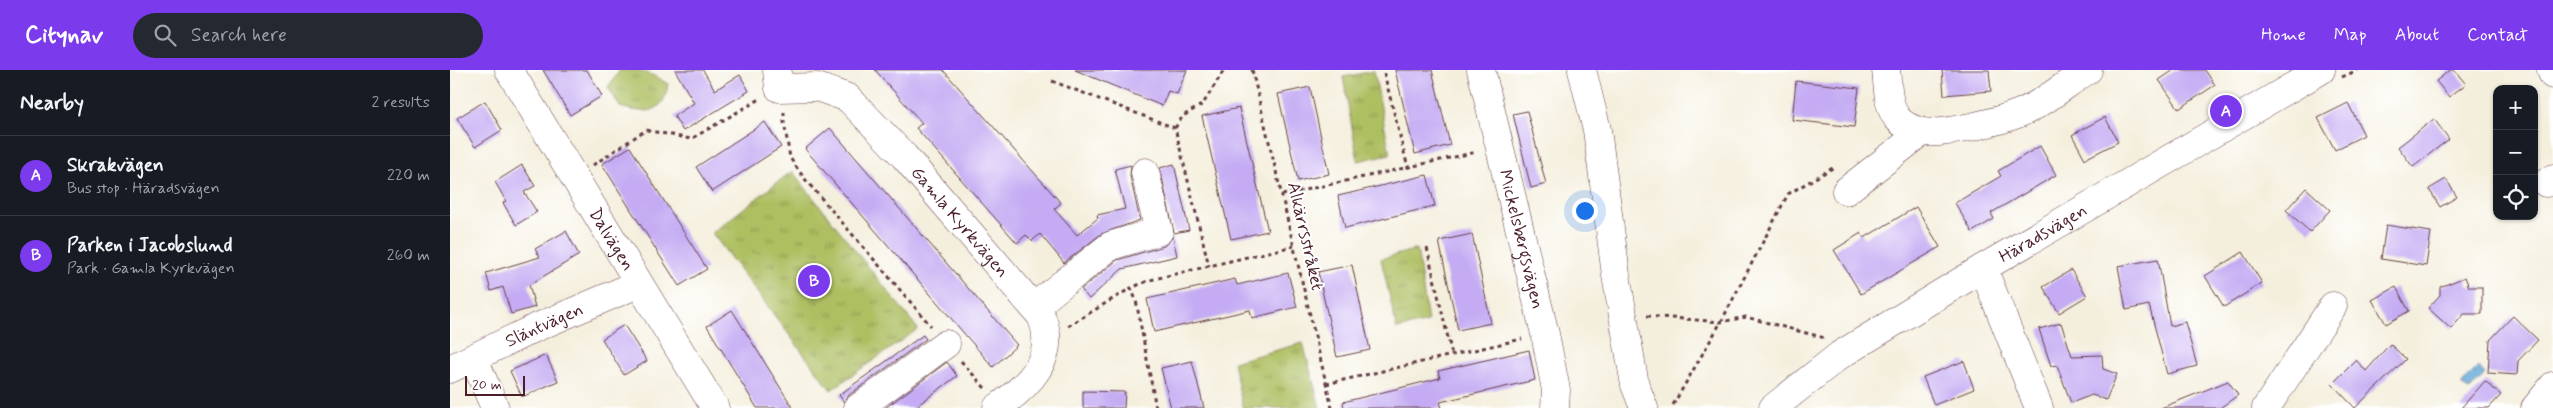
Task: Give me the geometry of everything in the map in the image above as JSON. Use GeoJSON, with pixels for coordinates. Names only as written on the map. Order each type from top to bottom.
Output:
{"type":"FeatureCollection","features":[{"type":"Feature","properties":{"kind":"street","name":"Dalvägen"},"geometry":{"type":"LineString","coordinates":[[509,70],[715,408]]}},
{"type":"Feature","properties":{"kind":"street"},"geometry":{"type":"LineString","coordinates":[[1582,70],[1596,130],[1622,311],[1635,385],[1644,408]]}},
{"type":"Feature","properties":{"kind":"street"},"geometry":{"type":"LineString","coordinates":[[1886,70],[1889,101],[1896,117],[1906,126],[1922,132],[1934,132],[1982,124],[2021,112],[2088,70]]}},
{"type":"Feature","properties":{"kind":"street","name":"Häradsvägen"},"geometry":{"type":"LineString","coordinates":[[1773,408],[1840,355],[1983,268],[2320,70]]}},
{"type":"Feature","properties":{"kind":"street"},"geometry":{"type":"LineString","coordinates":[[2551,70],[2553,75]]}},
{"type":"Feature","properties":{"kind":"street","name":"Mickelsbergsvägen"},"geometry":{"type":"LineString","coordinates":[[1484,71],[1498,145],[1545,334],[1556,390],[1555,408]]}},
{"type":"Feature","properties":{"kind":"street","name":"Gamla Kyrkvägen"},"geometry":{"type":"LineString","coordinates":[[778,79],[817,87],[848,98],[904,156],[1041,316],[1046,334],[1043,358],[1037,373],[998,407]]}},
{"type":"Feature","properties":{"kind":"street"},"geometry":{"type":"LineString","coordinates":[[1846,191],[1922,132]]}},
{"type":"Feature","properties":{"kind":"street"},"geometry":{"type":"LineString","coordinates":[[1034,306],[1110,246],[1159,231],[1145,172]]}},
{"type":"Feature","properties":{"kind":"street"},"geometry":{"type":"LineString","coordinates":[[1983,268],[2039,408]]}},
{"type":"Feature","properties":{"kind":"street","name":"Släntvägen"},"geometry":{"type":"LineString","coordinates":[[462,364],[535,328],[638,284]]}},
{"type":"Feature","properties":{"kind":"street"},"geometry":{"type":"LineString","coordinates":[[2266,408],[2333,306]]}},
{"type":"Feature","properties":{"kind":"street"},"geometry":{"type":"LineString","coordinates":[[858,408],[946,344]]}},
{"type":"Feature","properties":{"kind":"street"},"geometry":{"type":"LineString","coordinates":[[462,364],[495,408]]}},
{"type":"Feature","properties":{"kind":"street"},"geometry":{"type":"LineString","coordinates":[[2535,408],[2553,386]]}},
{"type":"Feature","properties":{"kind":"path"},"geometry":{"type":"LineString","coordinates":[[1175,128],[1183,116],[1202,104],[1224,70]]}},
{"type":"Feature","properties":{"kind":"path","name":"Alkärrsstråket"},"geometry":{"type":"LineString","coordinates":[[1252,70],[1332,408]]}},
{"type":"Feature","properties":{"kind":"path"},"geometry":{"type":"LineString","coordinates":[[1384,73],[1408,168]]}},
{"type":"Feature","properties":{"kind":"path"},"geometry":{"type":"LineString","coordinates":[[575,178],[646,130],[691,139],[778,79],[784,105],[784,122],[790,158],[816,194],[998,407]]}},
{"type":"Feature","properties":{"kind":"path"},"geometry":{"type":"LineString","coordinates":[[1282,195],[1482,151],[1498,145]]}},
{"type":"Feature","properties":{"kind":"path"},"geometry":{"type":"LineString","coordinates":[[1673,405],[1721,322],[1788,194],[1839,165]]}},
{"type":"Feature","properties":{"kind":"path"},"geometry":{"type":"LineString","coordinates":[[1046,334],[1070,326],[1131,288],[1150,280],[1294,246]]}},
{"type":"Feature","properties":{"kind":"path"},"geometry":{"type":"LineString","coordinates":[[1427,248],[1452,355]]}},
{"type":"Feature","properties":{"kind":"path"},"geometry":{"type":"LineString","coordinates":[[1131,288],[1136,300],[1156,408]]}},
{"type":"Feature","properties":{"kind":"path"},"geometry":{"type":"LineString","coordinates":[[1622,311],[1638,315],[1721,322]]}},
{"type":"Feature","properties":{"kind":"path"},"geometry":{"type":"LineString","coordinates":[[1326,384],[1545,334]]}},
{"type":"Feature","properties":{"kind":"green space"},"geometry":{"type":"Polygon","coordinates":[[[620,70],[646,72],[668,84],[666,94],[658,107],[652,110],[638,111],[620,107],[608,87],[620,70]]]}},
{"type":"Feature","properties":{"kind":"green space"},"geometry":{"type":"Polygon","coordinates":[[[1374,71],[1390,154],[1358,161],[1343,77],[1374,71]]]}},
{"type":"Feature","properties":{"kind":"green space"},"geometry":{"type":"Polygon","coordinates":[[[792,171],[918,329],[831,390],[712,233],[792,171]]]}},
{"type":"Feature","properties":{"kind":"green space"},"geometry":{"type":"Polygon","coordinates":[[[1417,249],[1428,322],[1397,329],[1381,259],[1417,249]]]}},
{"type":"Feature","properties":{"kind":"green space"},"geometry":{"type":"Polygon","coordinates":[[[1303,343],[1320,408],[1243,408],[1233,362],[1303,343]]]}},
{"type":"Feature","properties":{"kind":"water"},"geometry":{"type":"Polygon","coordinates":[[[2478,367],[2485,374],[2469,391],[2461,384],[2478,367]]]}},
{"type":"Feature","properties":{"kind":"building"},"geometry":{"type":"Polygon","coordinates":[[[543,70],[587,70],[602,96],[570,115],[543,70]]]}},
{"type":"Feature","properties":{"kind":"building"},"geometry":{"type":"Polygon","coordinates":[[[675,70],[703,70],[715,90],[740,75],[749,91],[683,131],[674,116],[694,103],[675,70]]]}},
{"type":"Feature","properties":{"kind":"building"},"geometry":{"type":"Polygon","coordinates":[[[875,70],[943,70],[1061,203],[1054,209],[1077,235],[1098,218],[1097,215],[1125,209],[1115,169],[1131,165],[1130,176],[1140,220],[1101,234],[1064,263],[1040,234],[1032,241],[1026,235],[1017,243],[916,128],[922,123],[875,70]]]}},
{"type":"Feature","properties":{"kind":"building"},"geometry":{"type":"Polygon","coordinates":[[[1075,70],[1187,70],[1177,94],[1168,91],[1162,106],[1075,70]]]}},
{"type":"Feature","properties":{"kind":"building"},"geometry":{"type":"Polygon","coordinates":[[[1395,70],[1432,70],[1450,145],[1415,154],[1395,70]]]}},
{"type":"Feature","properties":{"kind":"building"},"geometry":{"type":"Polygon","coordinates":[[[1942,70],[1989,70],[1991,91],[1944,95],[1942,70]]]}},
{"type":"Feature","properties":{"kind":"building"},"geometry":{"type":"Polygon","coordinates":[[[2174,70],[2205,70],[2215,85],[2179,109],[2159,80],[2174,70]]]}},
{"type":"Feature","properties":{"kind":"building"},"geometry":{"type":"Polygon","coordinates":[[[2450,70],[2454,70],[2466,84],[2449,97],[2436,81],[2450,70]]]}},
{"type":"Feature","properties":{"kind":"building"},"geometry":{"type":"Polygon","coordinates":[[[1796,81],[1859,88],[1854,127],[1792,120],[1796,81]]]}},
{"type":"Feature","properties":{"kind":"building"},"geometry":{"type":"Polygon","coordinates":[[[1310,87],[1329,174],[1298,181],[1278,94],[1310,87]]]}},
{"type":"Feature","properties":{"kind":"building"},"geometry":{"type":"Polygon","coordinates":[[[485,101],[502,130],[475,147],[457,118],[485,101]]]}},
{"type":"Feature","properties":{"kind":"building"},"geometry":{"type":"Polygon","coordinates":[[[2348,103],[2364,135],[2335,150],[2318,118],[2348,103]]]}},
{"type":"Feature","properties":{"kind":"building"},"geometry":{"type":"Polygon","coordinates":[[[1239,108],[1268,231],[1231,239],[1202,116],[1239,108]]]}},
{"type":"Feature","properties":{"kind":"building"},"geometry":{"type":"Polygon","coordinates":[[[1527,111],[1546,184],[1531,188],[1513,114],[1527,111]]]}},
{"type":"Feature","properties":{"kind":"building"},"geometry":{"type":"Polygon","coordinates":[[[2105,117],[2118,142],[2085,159],[2072,135],[2105,117]]]}},
{"type":"Feature","properties":{"kind":"building"},"geometry":{"type":"Polygon","coordinates":[[[2434,119],[2449,139],[2413,167],[2398,147],[2434,119]]]}},
{"type":"Feature","properties":{"kind":"building"},"geometry":{"type":"Polygon","coordinates":[[[765,122],[781,147],[712,192],[696,167],[765,122]]]}},
{"type":"Feature","properties":{"kind":"building"},"geometry":{"type":"Polygon","coordinates":[[[830,128],[1017,345],[993,367],[805,149],[830,128]]]}},
{"type":"Feature","properties":{"kind":"building"},"geometry":{"type":"Polygon","coordinates":[[[2040,146],[2056,175],[1991,213],[1994,219],[1972,232],[1955,203],[2001,176],[1998,171],[2040,146]]]}},
{"type":"Feature","properties":{"kind":"building"},"geometry":{"type":"Polygon","coordinates":[[[630,147],[707,269],[679,286],[602,164],[630,147]]]}},
{"type":"Feature","properties":{"kind":"building"},"geometry":{"type":"Polygon","coordinates":[[[1174,164],[1189,230],[1174,233],[1160,168],[1174,164]]]}},
{"type":"Feature","properties":{"kind":"building"},"geometry":{"type":"Polygon","coordinates":[[[522,165],[535,186],[524,192],[537,212],[516,225],[503,203],[506,201],[495,182],[522,165]]]}},
{"type":"Feature","properties":{"kind":"building"},"geometry":{"type":"Polygon","coordinates":[[[1427,175],[1435,206],[1345,228],[1338,196],[1427,175]]]}},
{"type":"Feature","properties":{"kind":"building"},"geometry":{"type":"Polygon","coordinates":[[[2446,179],[2457,197],[2440,207],[2429,189],[2446,179]]]}},
{"type":"Feature","properties":{"kind":"building"},"geometry":{"type":"Polygon","coordinates":[[[2306,188],[2330,210],[2310,232],[2286,210],[2306,188]]]}},
{"type":"Feature","properties":{"kind":"building"},"geometry":{"type":"Polygon","coordinates":[[[1916,207],[1940,247],[1861,294],[1834,250],[1861,233],[1864,238],[1916,207]]]}},
{"type":"Feature","properties":{"kind":"building"},"geometry":{"type":"Polygon","coordinates":[[[2386,225],[2431,232],[2426,266],[2381,259],[2386,225]]]}},
{"type":"Feature","properties":{"kind":"building"},"geometry":{"type":"Polygon","coordinates":[[[566,231],[579,255],[529,285],[535,307],[511,314],[503,287],[491,291],[486,273],[540,257],[535,249],[566,231]]]}},
{"type":"Feature","properties":{"kind":"building"},"geometry":{"type":"Polygon","coordinates":[[[1472,234],[1491,323],[1458,330],[1439,241],[1472,234]]]}},
{"type":"Feature","properties":{"kind":"building"},"geometry":{"type":"Polygon","coordinates":[[[1173,237],[1177,256],[1122,269],[1089,299],[1081,289],[1117,260],[1164,246],[1173,237]]]}},
{"type":"Feature","properties":{"kind":"building"},"geometry":{"type":"Polygon","coordinates":[[[2243,252],[2262,283],[2224,307],[2205,276],[2243,252]]]}},
{"type":"Feature","properties":{"kind":"building"},"geometry":{"type":"Polygon","coordinates":[[[2158,259],[2170,326],[2185,322],[2197,366],[2167,374],[2149,305],[2126,310],[2118,266],[2158,259]]]}},
{"type":"Feature","properties":{"kind":"building"},"geometry":{"type":"Polygon","coordinates":[[[1352,265],[1370,350],[1337,357],[1318,272],[1352,265]]]}},
{"type":"Feature","properties":{"kind":"building"},"geometry":{"type":"Polygon","coordinates":[[[2071,270],[2087,296],[2059,313],[2043,287],[2071,270]]]}},
{"type":"Feature","properties":{"kind":"building"},"geometry":{"type":"Polygon","coordinates":[[[1288,273],[1297,307],[1252,318],[1250,310],[1154,332],[1147,299],[1235,279],[1237,285],[1288,273]]]}},
{"type":"Feature","properties":{"kind":"building"},"geometry":{"type":"Polygon","coordinates":[[[2465,277],[2469,287],[2482,287],[2482,314],[2464,314],[2451,329],[2428,308],[2440,295],[2440,287],[2465,277]]]}},
{"type":"Feature","properties":{"kind":"building"},"geometry":{"type":"Polygon","coordinates":[[[2396,287],[2409,311],[2386,324],[2372,300],[2396,287]]]}},
{"type":"Feature","properties":{"kind":"building"},"geometry":{"type":"Polygon","coordinates":[[[732,310],[793,408],[757,408],[707,326],[732,310]]]}},
{"type":"Feature","properties":{"kind":"building"},"geometry":{"type":"Polygon","coordinates":[[[2513,316],[2538,340],[2518,361],[2517,375],[2488,373],[2490,340],[2513,316]]]}},
{"type":"Feature","properties":{"kind":"building"},"geometry":{"type":"Polygon","coordinates":[[[2061,323],[2072,356],[2102,355],[2103,369],[2117,374],[2106,400],[2092,395],[2071,403],[2057,365],[2051,366],[2039,329],[2061,323]]]}},
{"type":"Feature","properties":{"kind":"building"},"geometry":{"type":"Polygon","coordinates":[[[624,325],[647,361],[624,375],[602,339],[624,325]]]}},
{"type":"Feature","properties":{"kind":"building"},"geometry":{"type":"Polygon","coordinates":[[[923,335],[926,339],[849,395],[844,402],[839,395],[923,335]]]}},
{"type":"Feature","properties":{"kind":"building"},"geometry":{"type":"Polygon","coordinates":[[[2390,344],[2406,359],[2355,408],[2332,384],[2356,360],[2366,371],[2390,344]]]}},
{"type":"Feature","properties":{"kind":"building"},"geometry":{"type":"Polygon","coordinates":[[[1529,350],[1535,380],[1440,402],[1442,408],[1344,408],[1343,402],[1440,378],[1438,371],[1529,350]]]}},
{"type":"Feature","properties":{"kind":"building"},"geometry":{"type":"Polygon","coordinates":[[[546,355],[558,381],[522,397],[510,371],[546,355]]]}},
{"type":"Feature","properties":{"kind":"building"},"geometry":{"type":"Polygon","coordinates":[[[1192,361],[1204,408],[1171,408],[1161,368],[1192,361]]]}},
{"type":"Feature","properties":{"kind":"building"},"geometry":{"type":"Polygon","coordinates":[[[1964,361],[1974,389],[1934,405],[1923,377],[1964,361]]]}},
{"type":"Feature","properties":{"kind":"building"},"geometry":{"type":"Polygon","coordinates":[[[947,362],[957,376],[914,408],[885,408],[947,362]]]}},
{"type":"Feature","properties":{"kind":"building"},"geometry":{"type":"Polygon","coordinates":[[[2228,381],[2238,395],[2220,408],[2161,408],[2228,381]]]}},
{"type":"Feature","properties":{"kind":"building"},"geometry":{"type":"Polygon","coordinates":[[[2485,381],[2501,395],[2489,408],[2461,408],[2485,381]]]}},
{"type":"Feature","properties":{"kind":"building"},"geometry":{"type":"Polygon","coordinates":[[[1083,391],[1125,392],[1124,408],[1083,408],[1083,391]]]}},
{"type":"Feature","properties":{"kind":"place","name":"Skrakvägen"},"geometry":{"type":"Point","coordinates":[2226,111]}},
{"type":"Feature","properties":{"kind":"place","name":"Parken i Jacobslund"},"geometry":{"type":"Point","coordinates":[814,281]}}]}
